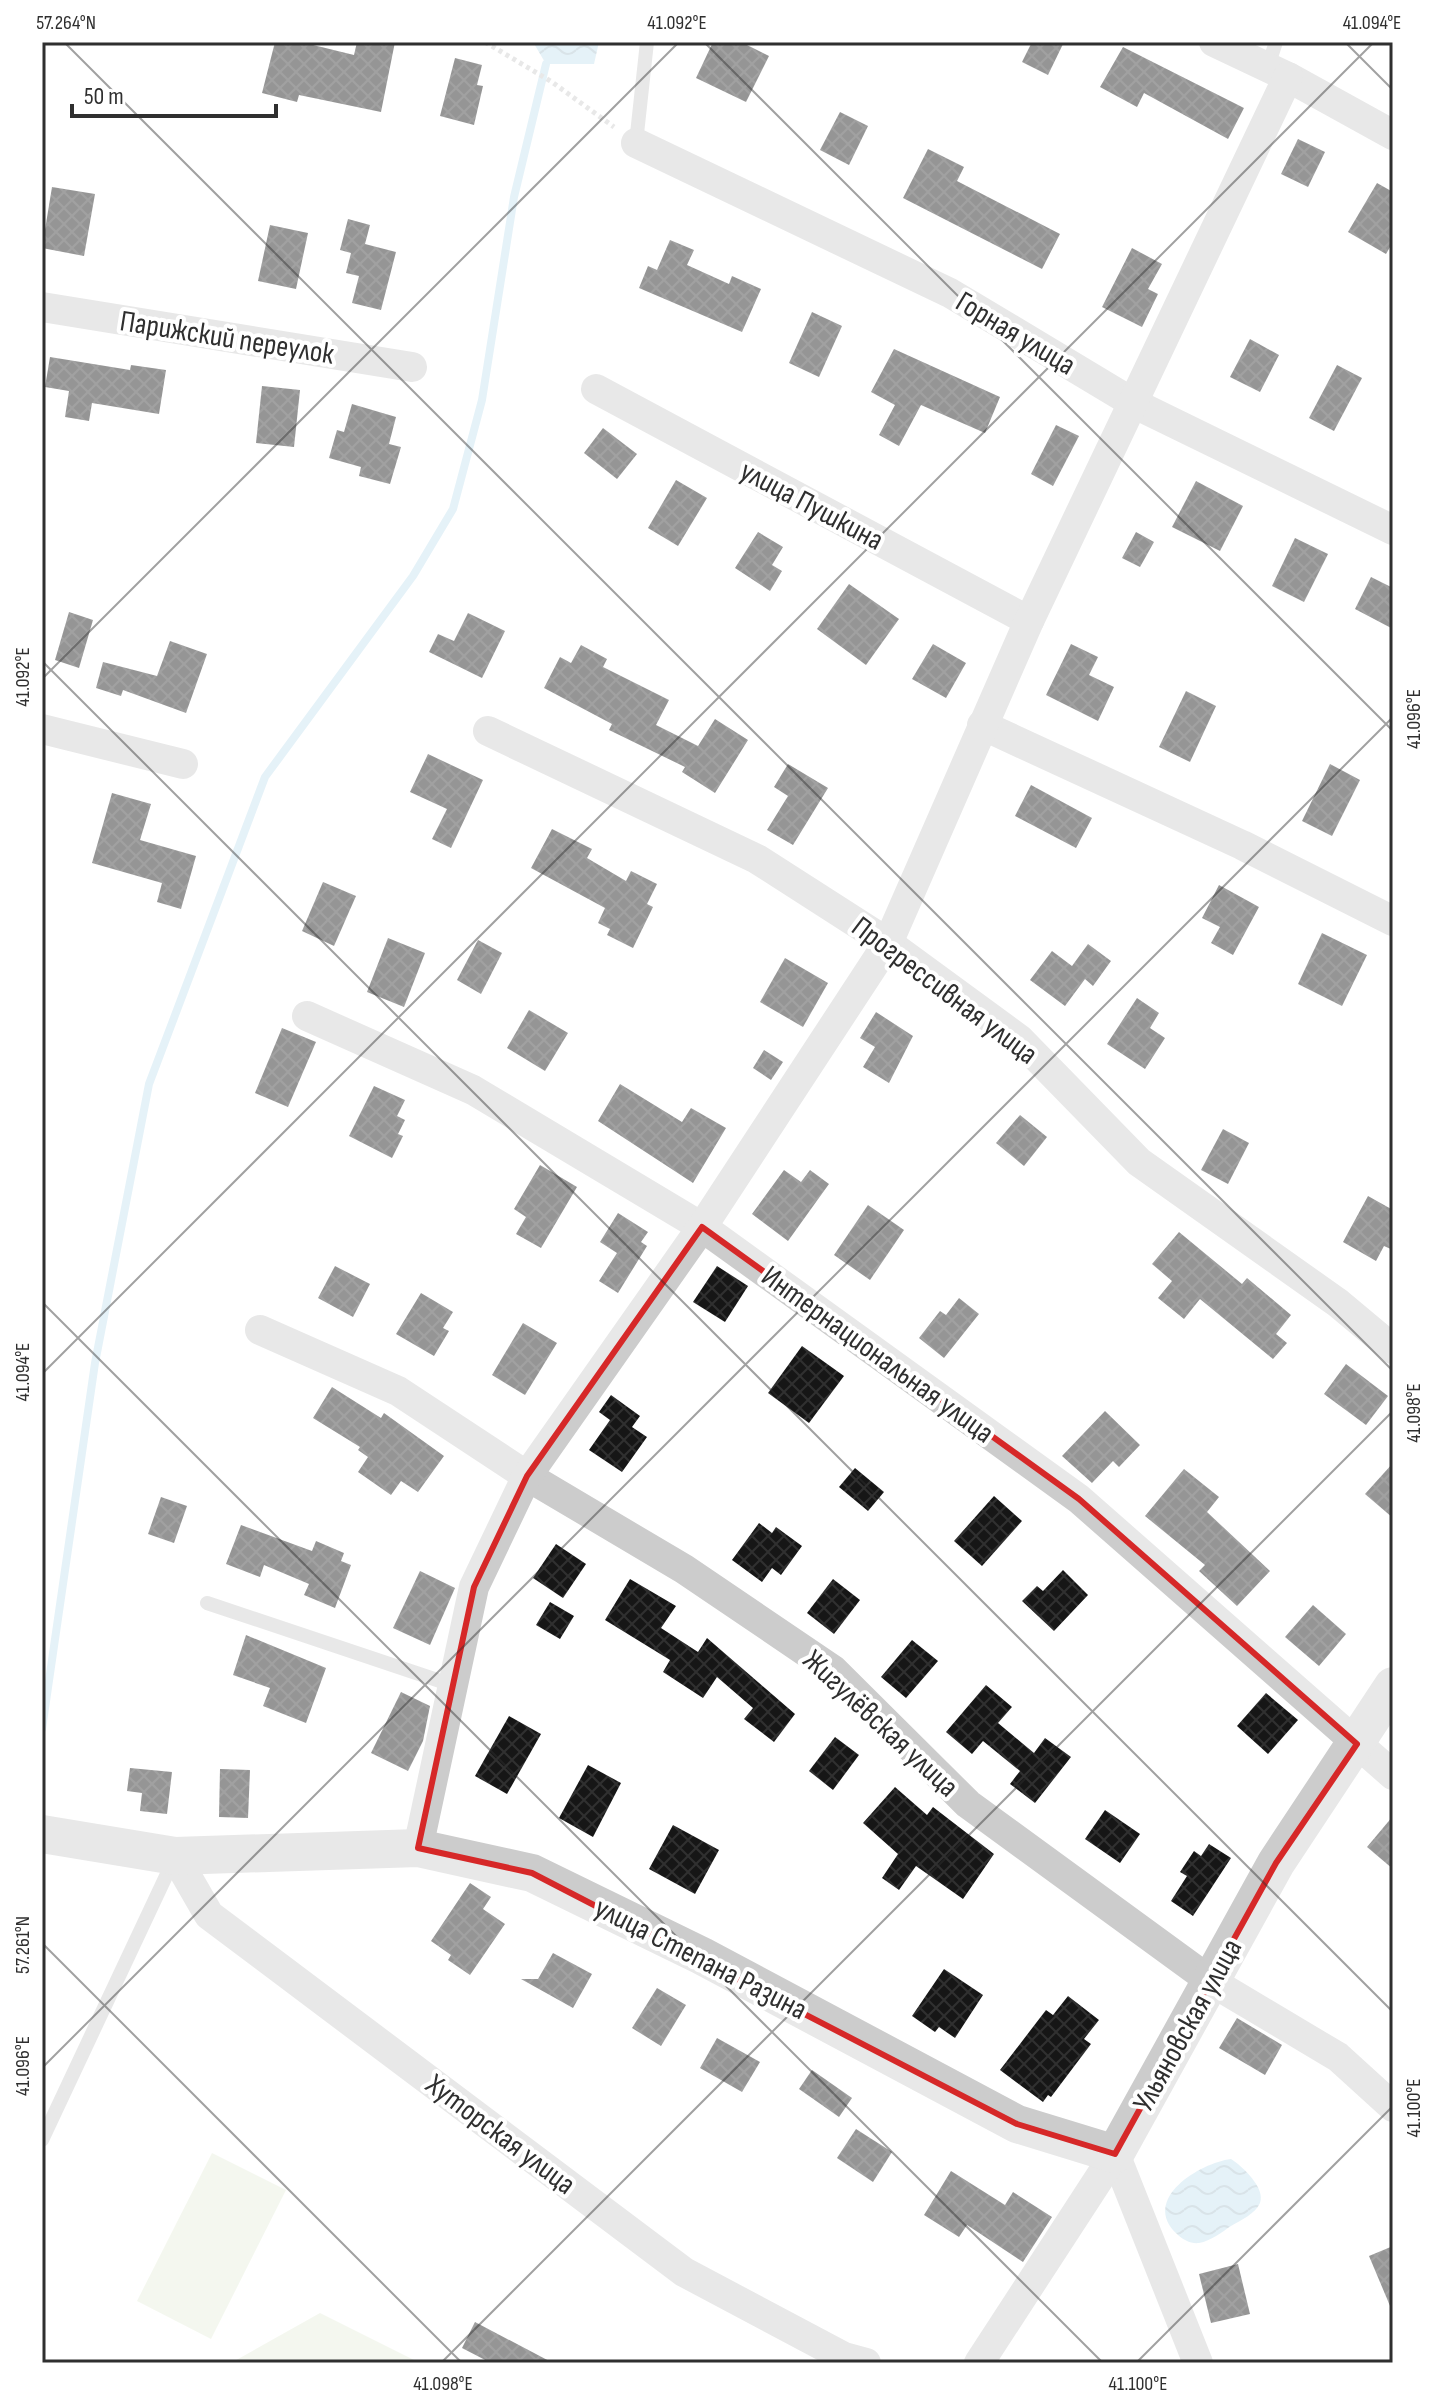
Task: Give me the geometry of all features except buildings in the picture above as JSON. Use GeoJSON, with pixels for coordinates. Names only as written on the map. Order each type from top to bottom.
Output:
{"type":"FeatureCollection","features":[{"type":"Feature","properties":{"kind":"street"},"geometry":{"type":"LineString","coordinates":[[1214,42],[1277,63],[1393,135]]}},
{"type":"Feature","properties":{"kind":"street"},"geometry":{"type":"LineString","coordinates":[[418,1848],[474,1587],[527,1476],[702,1227],[888,943],[1029,621],[1135,404],[1277,63]]}},
{"type":"Feature","properties":{"kind":"street","name":"Горная улица"},"geometry":{"type":"LineString","coordinates":[[636,143],[950,293],[1135,404],[1393,530]]}},
{"type":"Feature","properties":{"kind":"street","name":"Парижский переулок"},"geometry":{"type":"LineString","coordinates":[[42,307],[412,367]]}},
{"type":"Feature","properties":{"kind":"street","name":"улица Пушкина"},"geometry":{"type":"LineString","coordinates":[[596,389],[1029,621]]}},
{"type":"Feature","properties":{"kind":"street"},"geometry":{"type":"LineString","coordinates":[[982,725],[1242,845],[1393,921]]}},
{"type":"Feature","properties":{"kind":"street"},"geometry":{"type":"LineString","coordinates":[[42,729],[183,764]]}},
{"type":"Feature","properties":{"kind":"street","name":"Прогрессивная улица"},"geometry":{"type":"LineString","coordinates":[[488,731],[757,859],[888,943],[1019,1039],[1139,1162],[1338,1303],[1393,1349]]}},
{"type":"Feature","properties":{"kind":"street","name":"Интернациональная улица"},"geometry":{"type":"LineString","coordinates":[[307,1016],[473,1090],[702,1227],[1079,1499],[1393,1775]]}},
{"type":"Feature","properties":{"kind":"street","name":"Жигулёвская улица"},"geometry":{"type":"LineString","coordinates":[[260,1330],[398,1391],[527,1476],[684,1569],[833,1670],[968,1804],[1212,1982],[1338,2057],[1393,2107]]}},
{"type":"Feature","properties":{"kind":"street","name":"Ульяновская улица"},"geometry":{"type":"LineString","coordinates":[[979,2363],[1115,2154],[1276,1863],[1393,1686]]}},
{"type":"Feature","properties":{"kind":"street","name":"улица Степана Разина"},"geometry":{"type":"LineString","coordinates":[[42,1834],[175,1856],[418,1848],[532,1873],[702,1956],[1017,2124],[1115,2154]]}},
{"type":"Feature","properties":{"kind":"street","name":"Хуторская улица"},"geometry":{"type":"LineString","coordinates":[[175,1856],[209,1915],[684,2272],[844,2357],[866,2363]]}},
{"type":"Feature","properties":{"kind":"street"},"geometry":{"type":"LineString","coordinates":[[1115,2154],[1198,2363]]}},
{"type":"Feature","properties":{"kind":"lane"},"geometry":{"type":"LineString","coordinates":[[636,143],[647,42]]}},
{"type":"Feature","properties":{"kind":"lane"},"geometry":{"type":"LineString","coordinates":[[207,1603],[452,1685]]}},
{"type":"Feature","properties":{"kind":"lane"},"geometry":{"type":"LineString","coordinates":[[42,2140],[175,1856]]}},
{"type":"Feature","properties":{"kind":"path"},"geometry":{"type":"LineString","coordinates":[[485,42],[552,82],[636,143]]}},
{"type":"Feature","properties":{"kind":"highlighted area"},"geometry":{"type":"Polygon","coordinates":[[[702,1227],[1079,1499],[1357,1744],[1276,1863],[1115,2154],[1017,2124],[532,1873],[418,1848],[474,1587],[527,1476],[702,1227]]]}},
{"type":"Feature","properties":{"kind":"green space"},"geometry":{"type":"Polygon","coordinates":[[[212,2153],[286,2190],[211,2339],[137,2301],[212,2153]]]}},
{"type":"Feature","properties":{"kind":"green space"},"geometry":{"type":"Polygon","coordinates":[[[320,2313],[420,2363],[231,2363],[320,2313]]]}},
{"type":"Feature","properties":{"kind":"water"},"geometry":{"type":"Polygon","coordinates":[[[533,42],[599,42],[594,64],[546,64],[533,42]]]}},
{"type":"Feature","properties":{"kind":"water"},"geometry":{"type":"Polygon","coordinates":[[[1231,2159],[1247,2172],[1260,2191],[1258,2207],[1212,2238],[1199,2243],[1184,2240],[1167,2221],[1165,2208],[1170,2196],[1178,2185],[1204,2167],[1231,2159]]]}},
{"type":"Feature","properties":{"kind":"waterway"},"geometry":{"type":"LineString","coordinates":[[42,1729],[95,1363],[149,1084],[265,777],[413,576],[453,509],[482,400],[514,197],[546,64]]}}]}
